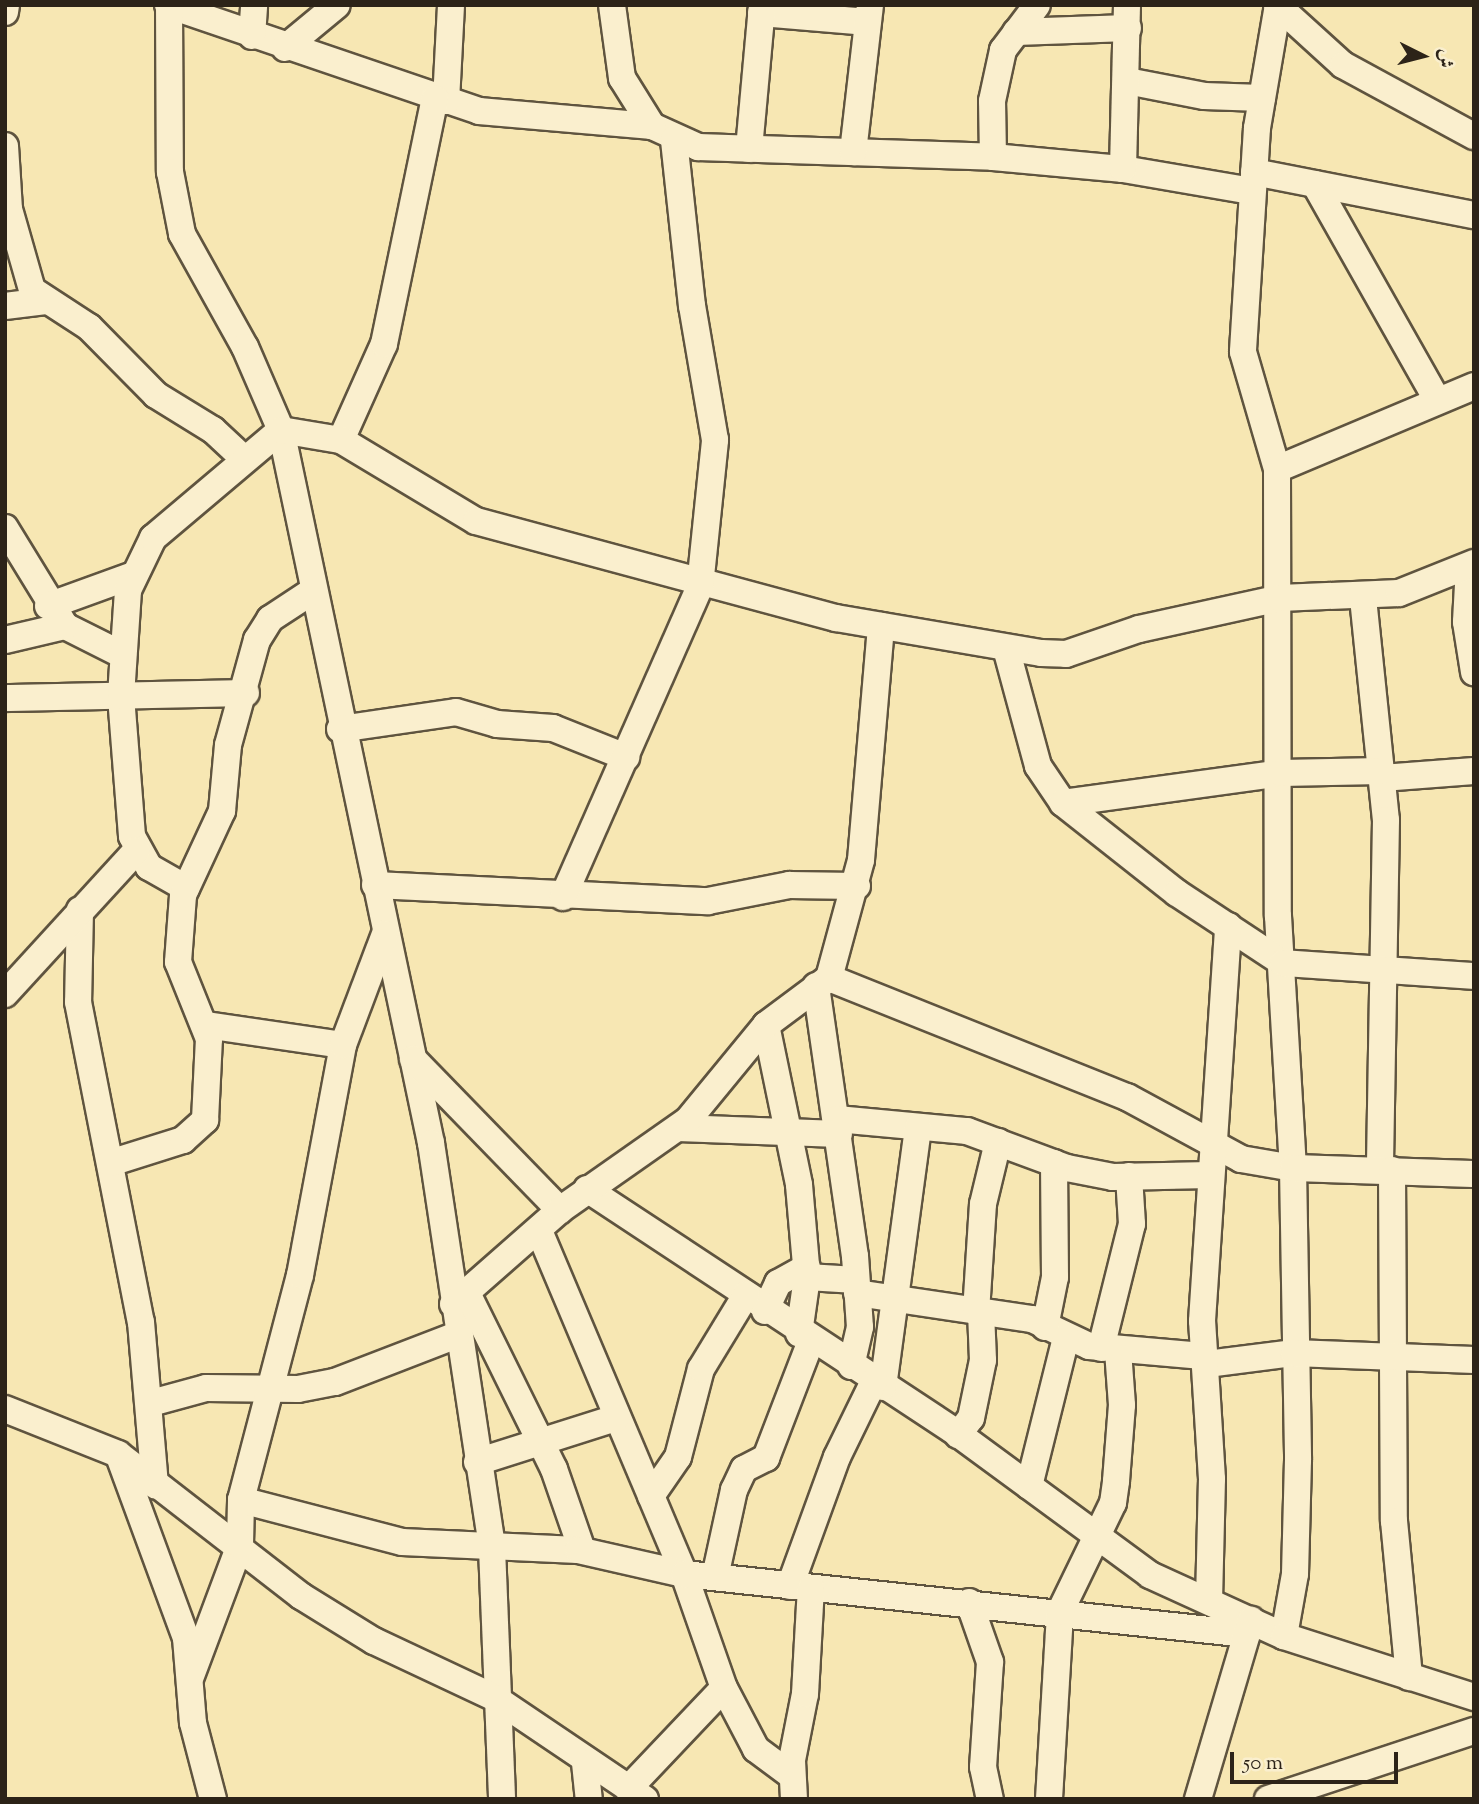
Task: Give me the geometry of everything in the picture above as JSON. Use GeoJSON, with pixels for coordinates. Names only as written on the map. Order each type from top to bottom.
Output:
{"type":"FeatureCollection","features":[{"type":"Feature","properties":{"kind":"street"},"geometry":{"type":"LineString","coordinates":[[5,12],[6,5]]}},
{"type":"Feature","properties":{"kind":"street"},"geometry":{"type":"LineString","coordinates":[[502,1799],[495,1698],[492,1548],[457,1335],[460,1298],[413,1059],[311,592],[281,430],[245,346],[182,234],[170,172],[168,5],[285,48],[479,111],[663,132],[698,147],[993,157],[1253,182],[1315,184],[1474,215]]}},
{"type":"Feature","properties":{"kind":"street"},"geometry":{"type":"LineString","coordinates":[[252,36],[254,5]]}},
{"type":"Feature","properties":{"kind":"street"},"geometry":{"type":"LineString","coordinates":[[285,48],[337,5]]}},
{"type":"Feature","properties":{"kind":"street"},"geometry":{"type":"LineString","coordinates":[[341,440],[384,344],[440,100],[451,5]]}},
{"type":"Feature","properties":{"kind":"street"},"geometry":{"type":"LineString","coordinates":[[563,897],[700,586],[716,440],[663,132],[622,78],[612,5]]}},
{"type":"Feature","properties":{"kind":"street"},"geometry":{"type":"LineString","coordinates":[[993,157],[992,101],[1003,50],[1037,5]]}},
{"type":"Feature","properties":{"kind":"street"},"geometry":{"type":"LineString","coordinates":[[1277,5],[1262,97],[1253,182],[1243,352],[1277,469],[1283,963],[1293,1168],[1295,1562],[1284,1636]]}},
{"type":"Feature","properties":{"kind":"street"},"geometry":{"type":"LineString","coordinates":[[1277,5],[1343,65],[1474,136]]}},
{"type":"Feature","properties":{"kind":"street"},"geometry":{"type":"LineString","coordinates":[[749,149],[762,9],[869,14],[853,152]]}},
{"type":"Feature","properties":{"kind":"street"},"geometry":{"type":"LineString","coordinates":[[1016,32],[1127,17],[1123,169]]}},
{"type":"Feature","properties":{"kind":"street"},"geometry":{"type":"LineString","coordinates":[[1127,82],[1204,96],[1262,97]]}},
{"type":"Feature","properties":{"kind":"street"},"geometry":{"type":"LineString","coordinates":[[5,146],[7,210],[23,275],[46,301],[89,327],[156,395],[242,457]]}},
{"type":"Feature","properties":{"kind":"street"},"geometry":{"type":"LineString","coordinates":[[1315,184],[1436,398]]}},
{"type":"Feature","properties":{"kind":"street"},"geometry":{"type":"LineString","coordinates":[[5,306],[46,301]]}},
{"type":"Feature","properties":{"kind":"street"},"geometry":{"type":"LineString","coordinates":[[1277,469],[1436,398],[1474,386]]}},
{"type":"Feature","properties":{"kind":"street"},"geometry":{"type":"LineString","coordinates":[[186,887],[149,867],[137,850],[121,695],[131,576],[153,538],[209,497],[242,457],[281,430],[341,440],[476,521],[700,586],[881,626],[1006,648],[1066,654],[1139,629],[1280,598],[1363,598],[1435,582],[1471,564]]}},
{"type":"Feature","properties":{"kind":"street"},"geometry":{"type":"LineString","coordinates":[[5,528],[28,556],[48,606],[65,626],[123,655]]}},
{"type":"Feature","properties":{"kind":"street"},"geometry":{"type":"LineString","coordinates":[[1471,564],[1466,622],[1474,672]]}},
{"type":"Feature","properties":{"kind":"street"},"geometry":{"type":"LineString","coordinates":[[48,606],[131,576]]}},
{"type":"Feature","properties":{"kind":"street"},"geometry":{"type":"LineString","coordinates":[[110,1163],[200,1128],[212,1080],[206,1025],[176,950],[186,887],[222,811],[228,746],[246,693],[257,640],[270,619],[311,592]]}},
{"type":"Feature","properties":{"kind":"street"},"geometry":{"type":"LineString","coordinates":[[1363,598],[1382,774],[1387,970],[1386,1170],[1394,1521],[1409,1677]]}},
{"type":"Feature","properties":{"kind":"street"},"geometry":{"type":"LineString","coordinates":[[5,640],[65,626]]}},
{"type":"Feature","properties":{"kind":"street"},"geometry":{"type":"LineString","coordinates":[[851,1366],[860,1327],[823,982],[857,886],[881,626]]}},
{"type":"Feature","properties":{"kind":"street"},"geometry":{"type":"LineString","coordinates":[[1006,648],[1038,766],[1063,803],[1228,926],[1283,963],[1474,976]]}},
{"type":"Feature","properties":{"kind":"street"},"geometry":{"type":"LineString","coordinates":[[5,698],[246,693]]}},
{"type":"Feature","properties":{"kind":"street"},"geometry":{"type":"LineString","coordinates":[[340,729],[456,712],[497,724],[553,728],[626,757]]}},
{"type":"Feature","properties":{"kind":"street"},"geometry":{"type":"LineString","coordinates":[[1063,803],[1281,773],[1474,771]]}},
{"type":"Feature","properties":{"kind":"street"},"geometry":{"type":"LineString","coordinates":[[6,991],[137,850]]}},
{"type":"Feature","properties":{"kind":"street"},"geometry":{"type":"LineString","coordinates":[[375,885],[563,897],[708,901],[789,885],[857,886]]}},
{"type":"Feature","properties":{"kind":"street"},"geometry":{"type":"LineString","coordinates":[[80,910],[78,1002],[110,1163],[150,1403],[155,1485]]}},
{"type":"Feature","properties":{"kind":"street"},"geometry":{"type":"LineString","coordinates":[[1209,1601],[1205,1360],[1210,1175],[1228,926]]}},
{"type":"Feature","properties":{"kind":"street"},"geometry":{"type":"LineString","coordinates":[[191,1676],[240,1545],[241,1500],[267,1390],[300,1275],[343,1045],[385,934]]}},
{"type":"Feature","properties":{"kind":"street"},"geometry":{"type":"LineString","coordinates":[[460,1298],[540,1233],[560,1210],[678,1128],[766,1025],[823,982]]}},
{"type":"Feature","properties":{"kind":"street"},"geometry":{"type":"LineString","coordinates":[[823,982],[965,1028],[1211,1141],[1241,1158],[1293,1168],[1474,1174]]}},
{"type":"Feature","properties":{"kind":"street"},"geometry":{"type":"LineString","coordinates":[[206,1025],[343,1045]]}},
{"type":"Feature","properties":{"kind":"street"},"geometry":{"type":"LineString","coordinates":[[715,1577],[734,1490],[744,1469],[766,1458],[805,1337],[807,1272],[789,1129],[766,1025]]}},
{"type":"Feature","properties":{"kind":"street"},"geometry":{"type":"LineString","coordinates":[[413,1059],[560,1210]]}},
{"type":"Feature","properties":{"kind":"street"},"geometry":{"type":"LineString","coordinates":[[678,1128],[918,1127],[967,1131],[1054,1163],[1129,1176],[1210,1175]]}},
{"type":"Feature","properties":{"kind":"street"},"geometry":{"type":"LineString","coordinates":[[792,1787],[805,1694],[801,1587],[837,1457],[878,1384],[897,1302],[918,1127]]}},
{"type":"Feature","properties":{"kind":"street"},"geometry":{"type":"LineString","coordinates":[[958,1435],[971,1418],[983,1360],[979,1312],[983,1204],[998,1142]]}},
{"type":"Feature","properties":{"kind":"street"},"geometry":{"type":"LineString","coordinates":[[1030,1486],[1055,1332],[1054,1163]]}},
{"type":"Feature","properties":{"kind":"street"},"geometry":{"type":"LineString","coordinates":[[1049,1799],[1060,1612],[1096,1535],[1116,1481],[1122,1405],[1109,1349],[1132,1224],[1129,1176]]}},
{"type":"Feature","properties":{"kind":"street"},"geometry":{"type":"LineString","coordinates":[[587,1189],[805,1337],[958,1435],[1150,1575],[1209,1601],[1249,1627]]}},
{"type":"Feature","properties":{"kind":"street"},"geometry":{"type":"LineString","coordinates":[[540,1233],[684,1574],[724,1688],[756,1749],[792,1787]]}},
{"type":"Feature","properties":{"kind":"street"},"geometry":{"type":"LineString","coordinates":[[651,1496],[678,1457],[701,1369],[756,1303],[778,1283],[807,1272],[857,1286],[897,1302],[979,1312],[1109,1349],[1205,1360],[1294,1353],[1392,1352],[1474,1360]]}},
{"type":"Feature","properties":{"kind":"street"},"geometry":{"type":"LineString","coordinates":[[460,1298],[540,1442],[582,1550]]}},
{"type":"Feature","properties":{"kind":"street"},"geometry":{"type":"LineString","coordinates":[[150,1403],[206,1388],[267,1390],[335,1382],[457,1335]]}},
{"type":"Feature","properties":{"kind":"street"},"geometry":{"type":"LineString","coordinates":[[5,1409],[118,1454],[155,1485],[240,1545],[301,1596],[374,1641],[495,1698],[585,1763],[636,1794],[724,1688]]}},
{"type":"Feature","properties":{"kind":"street"},"geometry":{"type":"LineString","coordinates":[[477,1462],[616,1418]]}},
{"type":"Feature","properties":{"kind":"street"},"geometry":{"type":"LineString","coordinates":[[118,1454],[186,1638],[193,1723],[214,1799]]}},
{"type":"Feature","properties":{"kind":"street"},"geometry":{"type":"LineString","coordinates":[[241,1500],[402,1542],[582,1550],[684,1574],[1060,1612],[1249,1627],[1474,1697]]}},
{"type":"Feature","properties":{"kind":"street"},"geometry":{"type":"LineString","coordinates":[[969,1602],[991,1669],[983,1767],[990,1799]]}},
{"type":"Feature","properties":{"kind":"street"},"geometry":{"type":"LineString","coordinates":[[1198,1799],[1249,1627]]}},
{"type":"Feature","properties":{"kind":"street"},"geometry":{"type":"LineString","coordinates":[[1268,1799],[1474,1731]]}},
{"type":"Feature","properties":{"kind":"street"},"geometry":{"type":"LineString","coordinates":[[585,1763],[589,1799]]}}]}
